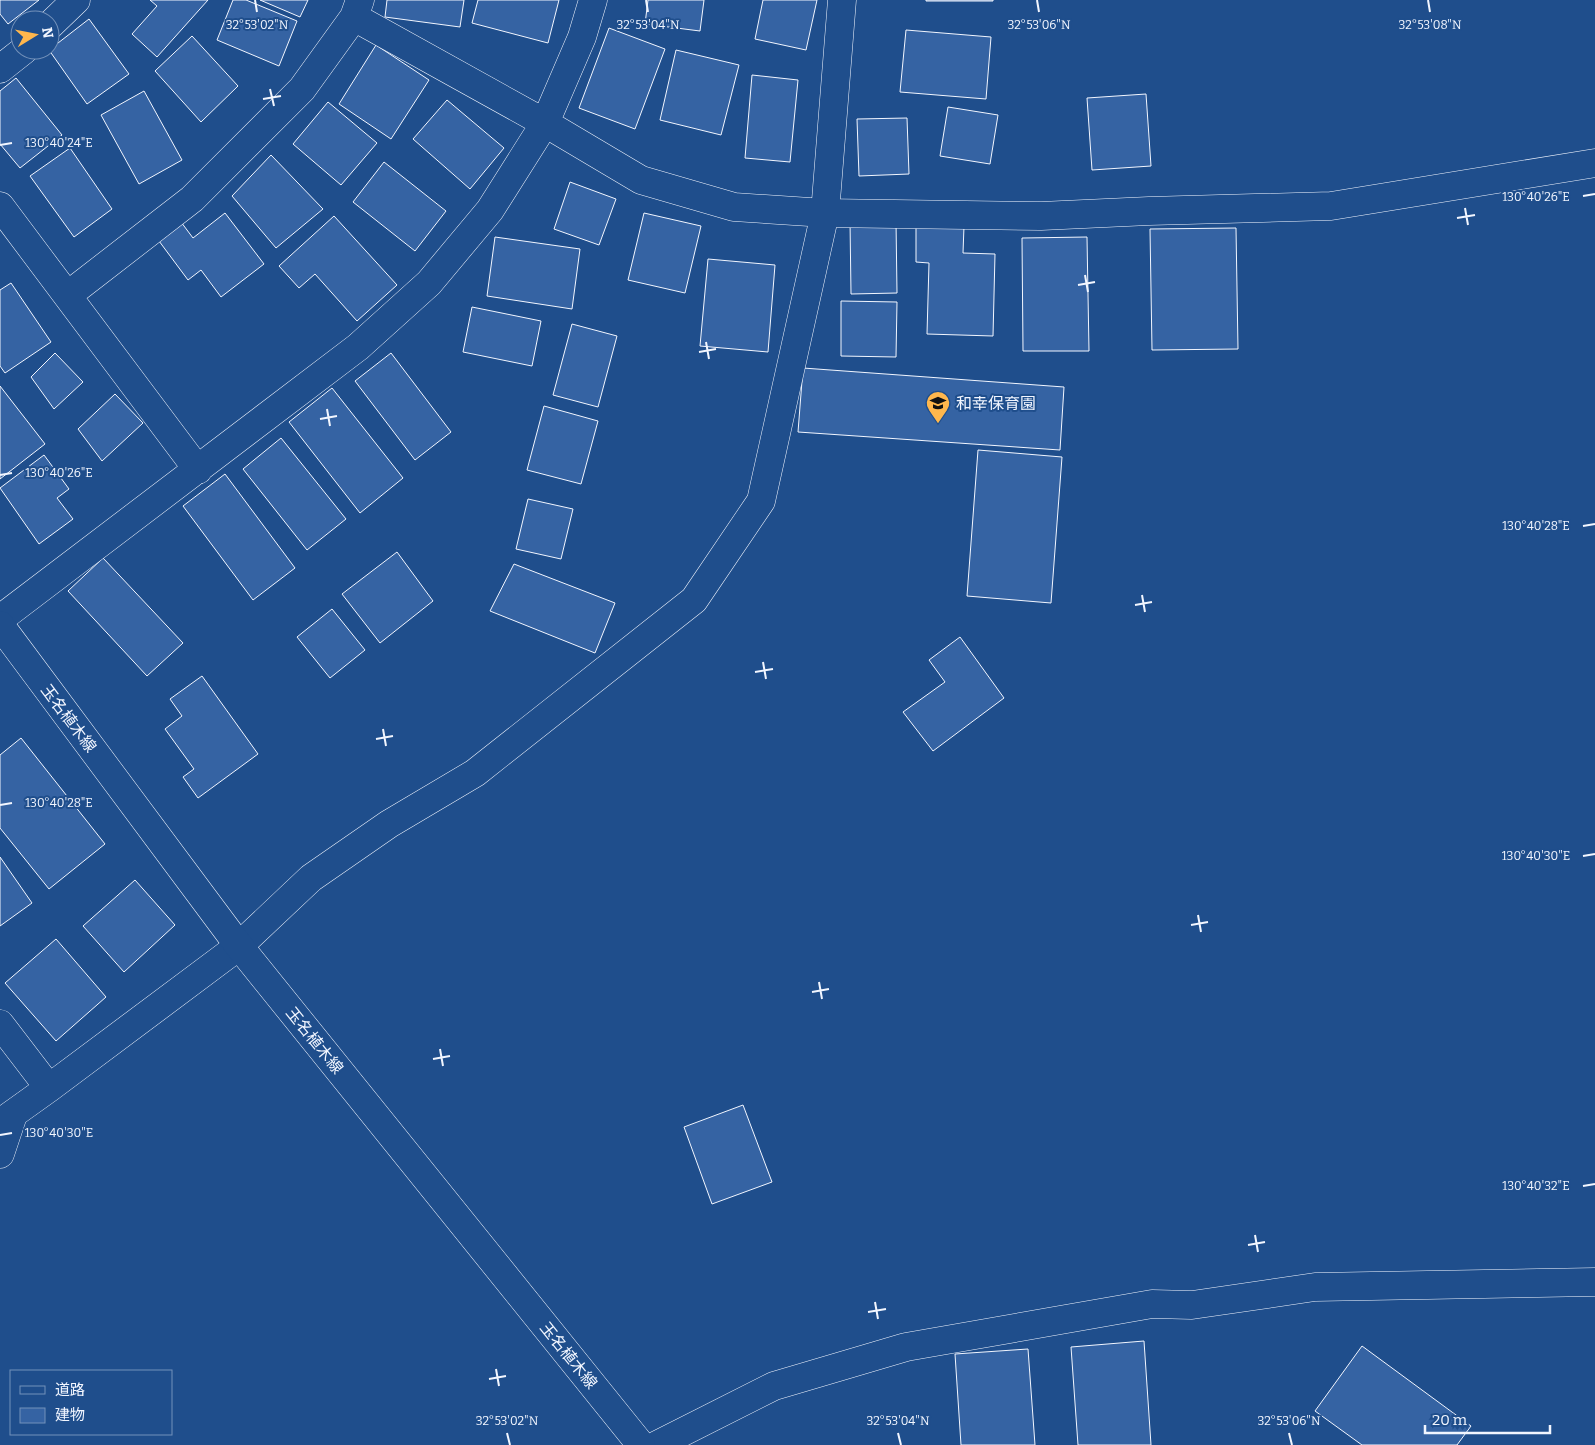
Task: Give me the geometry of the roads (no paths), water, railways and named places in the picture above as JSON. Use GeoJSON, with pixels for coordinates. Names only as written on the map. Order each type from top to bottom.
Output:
{"type":"FeatureCollection","features":[{"type":"Feature","properties":{"kind":"street"},"geometry":{"type":"LineString","coordinates":[[60,15],[76,0]]}},
{"type":"Feature","properties":{"kind":"street"},"geometry":{"type":"LineString","coordinates":[[0,619],[358,347],[429,283],[490,210],[545,123],[582,37],[593,0]]}},
{"type":"Feature","properties":{"kind":"street"},"geometry":{"type":"LineString","coordinates":[[0,1154],[6,1119],[239,946],[311,878],[389,824],[475,773],[694,600],[761,501],[825,213],[842,0]]}},
{"type":"Feature","properties":{"kind":"street"},"geometry":{"type":"LineString","coordinates":[[68,295],[192,198],[302,89],[357,8],[642,180],[734,207],[825,213],[1040,216],[1332,206],[1595,163]]}},
{"type":"Feature","properties":{"kind":"street"},"geometry":{"type":"LineString","coordinates":[[0,69],[11,60]]}},
{"type":"Feature","properties":{"kind":"street"},"geometry":{"type":"LineString","coordinates":[[0,206],[198,470]]}},
{"type":"Feature","properties":{"kind":"street","name":"玉名植木線"},"geometry":{"type":"LineString","coordinates":[[0,625],[239,946],[641,1445]]}},
{"type":"Feature","properties":{"kind":"street"},"geometry":{"type":"LineString","coordinates":[[0,1024],[49,1088]]}},
{"type":"Feature","properties":{"kind":"street"},"geometry":{"type":"LineString","coordinates":[[657,1445],[774,1386],[906,1347],[1133,1307],[1152,1304],[1192,1305],[1315,1287],[1595,1282]]}},
{"type":"Feature","properties":{"kind":"place","name":"和幸保育園"},"geometry":{"type":"Point","coordinates":[938,424]}}]}
